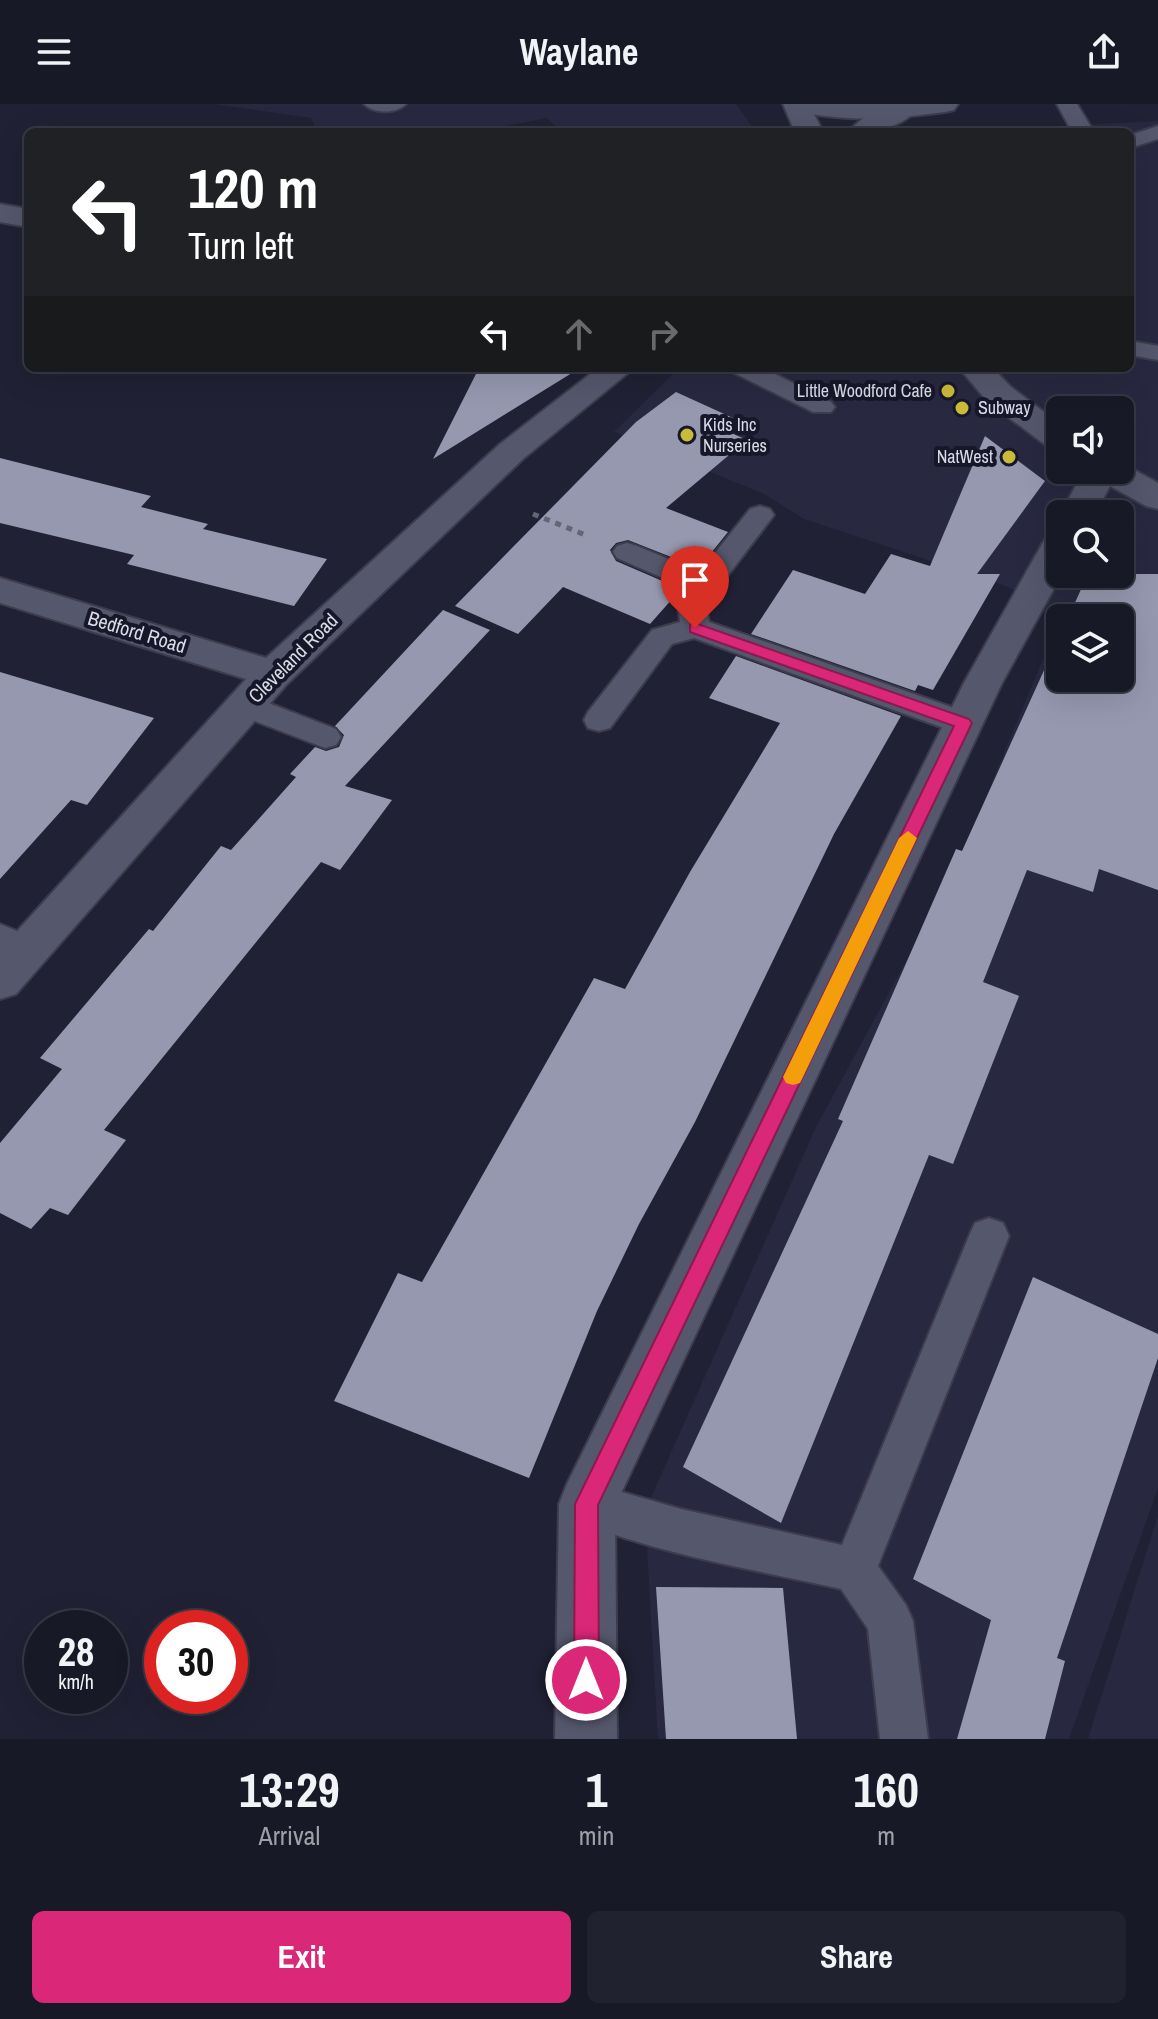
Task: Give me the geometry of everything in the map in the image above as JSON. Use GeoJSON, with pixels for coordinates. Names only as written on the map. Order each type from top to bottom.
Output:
{"type":"FeatureCollection","features":[{"type":"Feature","properties":{"kind":"street"},"geometry":{"type":"LineString","coordinates":[[808,128],[799,104],[841,111],[902,110],[945,104]]}},
{"type":"Feature","properties":{"kind":"street"},"geometry":{"type":"LineString","coordinates":[[867,128],[902,110]]}},
{"type":"Feature","properties":{"kind":"street"},"geometry":{"type":"LineString","coordinates":[[0,213],[24,217]]}},
{"type":"Feature","properties":{"kind":"street","name":"Cleveland Road"},"geometry":{"type":"LineString","coordinates":[[0,981],[14,944],[273,674],[512,451],[613,372]]}},
{"type":"Feature","properties":{"kind":"street"},"geometry":{"type":"LineString","coordinates":[[979,372],[999,394],[1046,429]]}},
{"type":"Feature","properties":{"kind":"street"},"geometry":{"type":"LineString","coordinates":[[1133,484],[1158,498]]}},
{"type":"Feature","properties":{"kind":"street"},"geometry":{"type":"LineString","coordinates":[[586,1739],[587,1504],[963,723],[1046,570]]}},
{"type":"Feature","properties":{"kind":"street","name":"Bedford Road"},"geometry":{"type":"LineString","coordinates":[[0,590],[273,674]]}},
{"type":"Feature","properties":{"kind":"lane"},"geometry":{"type":"LineString","coordinates":[[374,104],[396,104]]}},
{"type":"Feature","properties":{"kind":"lane"},"geometry":{"type":"LineString","coordinates":[[1067,104],[1081,128]]}},
{"type":"Feature","properties":{"kind":"lane"},"geometry":{"type":"LineString","coordinates":[[1134,141],[1158,132]]}},
{"type":"Feature","properties":{"kind":"lane"},"geometry":{"type":"LineString","coordinates":[[1134,349],[1158,353]]}},
{"type":"Feature","properties":{"kind":"lane"},"geometry":{"type":"LineString","coordinates":[[751,372],[822,407]]}},
{"type":"Feature","properties":{"kind":"lane"},"geometry":{"type":"LineString","coordinates":[[695,628],[692,604],[760,515]]}},
{"type":"Feature","properties":{"kind":"lane"},"geometry":{"type":"LineString","coordinates":[[627,552],[705,585]]}},
{"type":"Feature","properties":{"kind":"lane"},"geometry":{"type":"LineString","coordinates":[[599,720],[662,637],[695,628],[963,723]]}},
{"type":"Feature","properties":{"kind":"lane"},"geometry":{"type":"LineString","coordinates":[[245,705],[325,737]]}},
{"type":"Feature","properties":{"kind":"lane"},"geometry":{"type":"LineString","coordinates":[[854,1570],[989,1236]]}},
{"type":"Feature","properties":{"kind":"lane"},"geometry":{"type":"LineString","coordinates":[[587,1504],[681,1531],[854,1570],[890,1621],[904,1739]]}},
{"type":"Feature","properties":{"kind":"path"},"geometry":{"type":"LineString","coordinates":[[533,514],[627,552]]}},
{"type":"Feature","properties":{"kind":"shaded area"},"geometry":{"type":"Polygon","coordinates":[[[214,104],[736,104],[753,128],[556,128],[547,118],[495,128],[316,128],[311,118],[214,104]]]}},
{"type":"Feature","properties":{"kind":"shaded area"},"geometry":{"type":"Polygon","coordinates":[[[1158,121],[1158,1488],[1069,1739],[658,1739],[645,1511],[816,1127],[956,869],[1046,652],[1046,692],[1134,692],[1134,604],[1046,604],[1000,584],[804,519],[764,494],[614,432],[675,372],[1134,372],[1134,128],[1017,128],[1158,121]]]}},
{"type":"Feature","properties":{"kind":"shaded area"},"geometry":{"type":"Polygon","coordinates":[[[1158,1515],[1158,1739],[1088,1739],[1158,1515]]]}},
{"type":"Feature","properties":{"kind":"building"},"geometry":{"type":"Polygon","coordinates":[[[477,372],[574,372],[433,459],[477,372]]]}},
{"type":"Feature","properties":{"kind":"building"},"geometry":{"type":"Polygon","coordinates":[[[676,392],[733,418],[720,428],[747,440],[666,508],[728,532],[699,568],[628,540],[616,543],[610,550],[616,561],[681,589],[650,624],[563,587],[518,634],[455,606],[636,422],[676,392]]]}},
{"type":"Feature","properties":{"kind":"building"},"geometry":{"type":"Polygon","coordinates":[[[985,436],[1045,481],[977,574],[1000,574],[933,690],[918,685],[915,691],[751,634],[793,570],[865,594],[891,554],[930,566],[985,436]]]}},
{"type":"Feature","properties":{"kind":"building"},"geometry":{"type":"Polygon","coordinates":[[[0,458],[151,496],[141,507],[208,524],[203,529],[327,559],[294,606],[127,564],[134,555],[0,523],[0,458]]]}},
{"type":"Feature","properties":{"kind":"building"},"geometry":{"type":"Polygon","coordinates":[[[1134,574],[1158,574],[1158,890],[1099,869],[1093,892],[1027,870],[983,982],[1019,996],[953,1164],[929,1155],[781,1523],[683,1467],[843,1121],[838,1119],[956,849],[962,851],[1046,666],[1046,692],[1134,692],[1134,604],[1074,604],[1082,588],[1134,588],[1134,574]]]}},
{"type":"Feature","properties":{"kind":"building"},"geometry":{"type":"Polygon","coordinates":[[[443,610],[490,630],[345,786],[392,800],[340,870],[321,862],[104,1130],[126,1140],[68,1215],[50,1208],[31,1229],[0,1213],[0,1143],[62,1069],[40,1058],[149,929],[153,931],[221,846],[231,850],[296,777],[290,774],[315,747],[326,751],[339,747],[344,735],[335,726],[443,610]]]}},
{"type":"Feature","properties":{"kind":"building"},"geometry":{"type":"Polygon","coordinates":[[[736,656],[901,716],[834,834],[695,1122],[639,1224],[597,1311],[529,1478],[334,1401],[398,1273],[422,1282],[594,978],[625,989],[690,872],[780,723],[709,698],[736,656]]]}},
{"type":"Feature","properties":{"kind":"building"},"geometry":{"type":"Polygon","coordinates":[[[0,672],[154,718],[87,805],[71,800],[0,879],[0,672]]]}},
{"type":"Feature","properties":{"kind":"building"},"geometry":{"type":"Polygon","coordinates":[[[1033,1277],[1158,1334],[1158,1358],[1057,1658],[1065,1661],[1045,1739],[957,1739],[991,1620],[913,1579],[1033,1277]]]}},
{"type":"Feature","properties":{"kind":"building"},"geometry":{"type":"Polygon","coordinates":[[[656,1587],[783,1588],[797,1739],[666,1739],[656,1587]]]}},
{"type":"Feature","properties":{"kind":"slow traffic"},"geometry":{"type":"LineString","coordinates":[[793,1077],[908,838]]}},
{"type":"Feature","properties":{"kind":"place","name":"Little Woodford Cafe"},"geometry":{"type":"Point","coordinates":[948,391]}},
{"type":"Feature","properties":{"kind":"place","name":"Subway"},"geometry":{"type":"Point","coordinates":[962,408]}},
{"type":"Feature","properties":{"kind":"place","name":"Kids Inc Nurseries"},"geometry":{"type":"Point","coordinates":[687,435]}},
{"type":"Feature","properties":{"kind":"place","name":"NatWest"},"geometry":{"type":"Point","coordinates":[1009,457]}},
{"type":"Feature","properties":{"kind":"route"},"geometry":{"type":"LineString","coordinates":[[586,1680],[587,1504],[963,723],[695,628]]}}]}
